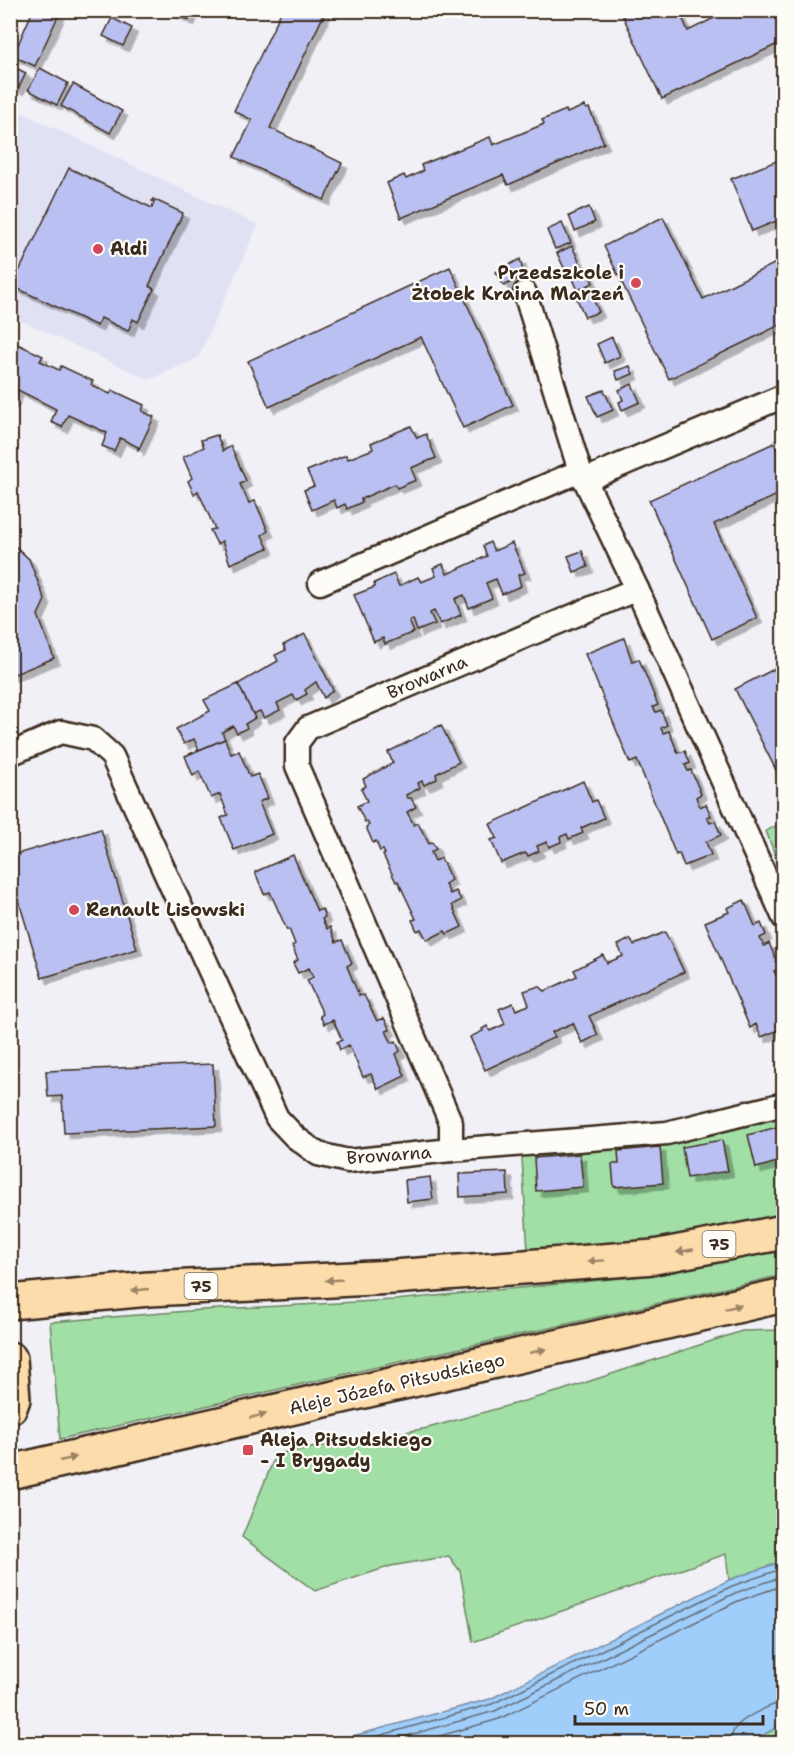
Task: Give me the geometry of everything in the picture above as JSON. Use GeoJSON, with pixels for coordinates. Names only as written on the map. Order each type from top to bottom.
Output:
{"type":"FeatureCollection","features":[{"type":"Feature","properties":{"kind":"main road","name":"75"},"geometry":{"type":"LineString","coordinates":[[10,1302],[149,1289],[393,1277],[654,1257],[783,1232]]}},
{"type":"Feature","properties":{"kind":"main road","name":"Aleje Józefa Piłsudskiego"},"geometry":{"type":"LineString","coordinates":[[10,1472],[783,1295]]}},
{"type":"Feature","properties":{"kind":"main road"},"geometry":{"type":"LineString","coordinates":[[10,1359],[13,1399],[10,1407]]}},
{"type":"Feature","properties":{"kind":"street"},"geometry":{"type":"LineString","coordinates":[[525,293],[583,476],[637,589],[783,914]]}},
{"type":"Feature","properties":{"kind":"street"},"geometry":{"type":"LineString","coordinates":[[320,583],[783,396]]}},
{"type":"Feature","properties":{"kind":"street","name":"Browarna"},"geometry":{"type":"LineString","coordinates":[[451,1150],[451,1123],[297,766],[297,743],[308,728],[637,589]]}},
{"type":"Feature","properties":{"kind":"street","name":"Browarna"},"geometry":{"type":"LineString","coordinates":[[10,754],[61,732],[93,739],[112,756],[277,1118],[295,1137],[318,1154],[348,1161],[451,1150],[667,1133],[783,1104]]}},
{"type":"Feature","properties":{"kind":"shaded area"},"geometry":{"type":"Polygon","coordinates":[[[10,107],[258,225],[198,358],[149,380],[11,316],[10,107]]]}},
{"type":"Feature","properties":{"kind":"green space"},"geometry":{"type":"Polygon","coordinates":[[[783,822],[783,876],[766,831],[783,822]]]}},
{"type":"Feature","properties":{"kind":"green space"},"geometry":{"type":"Polygon","coordinates":[[[783,1104],[783,1222],[529,1266],[521,1144],[783,1104]]]}},
{"type":"Feature","properties":{"kind":"green space"},"geometry":{"type":"Polygon","coordinates":[[[783,1247],[783,1275],[60,1439],[50,1322],[201,1310],[395,1300],[662,1274],[783,1247]]]}},
{"type":"Feature","properties":{"kind":"green space"},"geometry":{"type":"Polygon","coordinates":[[[783,1330],[783,1561],[729,1580],[726,1554],[473,1642],[460,1571],[449,1556],[391,1566],[315,1591],[242,1537],[276,1454],[428,1428],[560,1391],[742,1331],[783,1330]]]}},
{"type":"Feature","properties":{"kind":"green space"},"geometry":{"type":"Polygon","coordinates":[[[783,1724],[783,1743],[749,1743],[783,1724]]]}},
{"type":"Feature","properties":{"kind":"water"},"geometry":{"type":"Polygon","coordinates":[[[783,1561],[783,1724],[749,1743],[327,1743],[490,1699],[729,1580],[783,1561]]]}},
{"type":"Feature","properties":{"kind":"building"},"geometry":{"type":"Polygon","coordinates":[[[33,10],[50,10],[59,14],[35,66],[13,56],[33,10]]]}},
{"type":"Feature","properties":{"kind":"building"},"geometry":{"type":"Polygon","coordinates":[[[168,10],[193,10],[189,20],[168,10]]]}},
{"type":"Feature","properties":{"kind":"building"},"geometry":{"type":"Polygon","coordinates":[[[282,10],[326,10],[270,128],[342,163],[324,200],[234,157],[252,120],[234,111],[282,10]]]}},
{"type":"Feature","properties":{"kind":"building"},"geometry":{"type":"Polygon","coordinates":[[[620,10],[679,10],[688,31],[730,10],[784,10],[784,41],[662,99],[620,10]]]}},
{"type":"Feature","properties":{"kind":"building"},"geometry":{"type":"Polygon","coordinates":[[[112,18],[132,28],[123,46],[103,36],[112,18]]]}},
{"type":"Feature","properties":{"kind":"building"},"geometry":{"type":"Polygon","coordinates":[[[10,65],[26,73],[18,89],[10,85],[10,65]]]}},
{"type":"Feature","properties":{"kind":"building"},"geometry":{"type":"Polygon","coordinates":[[[40,68],[68,83],[57,105],[28,90],[40,68]]]}},
{"type":"Feature","properties":{"kind":"building"},"geometry":{"type":"Polygon","coordinates":[[[73,84],[122,111],[110,133],[61,106],[73,84]]]}},
{"type":"Feature","properties":{"kind":"building"},"geometry":{"type":"Polygon","coordinates":[[[584,106],[586,109],[589,108],[604,143],[508,185],[503,175],[401,218],[387,183],[404,175],[406,179],[423,171],[421,165],[490,137],[493,145],[544,124],[542,120],[566,110],[567,113],[584,106]]]}},
{"type":"Feature","properties":{"kind":"building"},"geometry":{"type":"Polygon","coordinates":[[[784,158],[784,218],[752,231],[731,179],[784,158]]]}},
{"type":"Feature","properties":{"kind":"building","name":"Aldi"},"geometry":{"type":"Polygon","coordinates":[[[69,168],[152,208],[153,199],[183,213],[149,286],[154,289],[138,322],[133,319],[128,331],[101,318],[97,326],[12,286],[69,168]]]}},
{"type":"Feature","properties":{"kind":"building"},"geometry":{"type":"Polygon","coordinates":[[[589,207],[595,222],[575,231],[569,216],[589,207]]]}},
{"type":"Feature","properties":{"kind":"building"},"geometry":{"type":"Polygon","coordinates":[[[663,217],[703,299],[784,259],[784,323],[669,379],[604,246],[663,217]]]}},
{"type":"Feature","properties":{"kind":"building"},"geometry":{"type":"Polygon","coordinates":[[[562,223],[571,243],[555,249],[547,230],[562,223]]]}},
{"type":"Feature","properties":{"kind":"building"},"geometry":{"type":"Polygon","coordinates":[[[572,246],[581,265],[566,272],[557,253],[572,246]]]}},
{"type":"Feature","properties":{"kind":"building"},"geometry":{"type":"Polygon","coordinates":[[[520,259],[524,275],[504,286],[496,272],[520,259]]]}},
{"type":"Feature","properties":{"kind":"building"},"geometry":{"type":"Polygon","coordinates":[[[450,267],[513,405],[463,428],[421,337],[269,407],[248,361],[450,267]]]}},
{"type":"Feature","properties":{"kind":"building"},"geometry":{"type":"Polygon","coordinates":[[[588,272],[593,283],[578,290],[573,279],[588,272]]]}},
{"type":"Feature","properties":{"kind":"building"},"geometry":{"type":"Polygon","coordinates":[[[590,292],[599,312],[585,317],[576,297],[590,292]]]}},
{"type":"Feature","properties":{"kind":"building"},"geometry":{"type":"Polygon","coordinates":[[[612,337],[620,356],[605,363],[597,344],[612,337]]]}},
{"type":"Feature","properties":{"kind":"building"},"geometry":{"type":"Polygon","coordinates":[[[11,341],[43,356],[40,361],[59,370],[61,366],[93,381],[91,385],[110,394],[112,390],[144,405],[142,411],[154,417],[138,451],[138,447],[120,438],[114,451],[102,446],[107,433],[68,415],[62,427],[51,422],[56,409],[18,390],[12,403],[10,402],[11,341]]]}},
{"type":"Feature","properties":{"kind":"building"},"geometry":{"type":"Polygon","coordinates":[[[630,366],[633,374],[618,380],[615,371],[630,366]]]}},
{"type":"Feature","properties":{"kind":"building"},"geometry":{"type":"Polygon","coordinates":[[[632,384],[640,402],[622,410],[619,402],[623,400],[619,390],[632,384]]]}},
{"type":"Feature","properties":{"kind":"building"},"geometry":{"type":"Polygon","coordinates":[[[604,390],[613,410],[597,417],[588,396],[604,390]]]}},
{"type":"Feature","properties":{"kind":"building"},"geometry":{"type":"Polygon","coordinates":[[[411,426],[417,438],[426,434],[436,458],[411,468],[416,480],[397,488],[395,484],[361,499],[362,502],[347,509],[345,504],[337,508],[334,500],[312,510],[304,490],[314,486],[307,471],[346,455],[348,459],[373,449],[371,443],[411,426]]]}},
{"type":"Feature","properties":{"kind":"building"},"geometry":{"type":"Polygon","coordinates":[[[217,435],[223,451],[231,446],[246,481],[240,484],[249,503],[255,501],[268,531],[262,535],[268,548],[230,564],[222,541],[217,544],[210,530],[215,529],[198,491],[194,494],[188,481],[192,478],[183,457],[204,447],[201,440],[217,435]]]}},
{"type":"Feature","properties":{"kind":"building"},"geometry":{"type":"Polygon","coordinates":[[[774,443],[784,464],[784,492],[714,524],[757,618],[712,639],[649,500],[774,443]]]}},
{"type":"Feature","properties":{"kind":"building"},"geometry":{"type":"Polygon","coordinates":[[[490,542],[494,551],[512,543],[525,573],[518,575],[521,586],[502,594],[496,579],[486,583],[492,598],[469,608],[464,595],[455,599],[461,615],[440,624],[434,611],[430,613],[435,624],[417,631],[413,619],[409,621],[414,632],[385,644],[383,638],[374,642],[354,595],[375,587],[374,583],[394,574],[399,586],[418,577],[421,582],[436,576],[433,568],[443,564],[447,574],[487,556],[483,546],[490,542]]]}},
{"type":"Feature","properties":{"kind":"building"},"geometry":{"type":"Polygon","coordinates":[[[10,545],[16,547],[29,559],[45,600],[38,615],[54,658],[10,676],[10,545]]]}},
{"type":"Feature","properties":{"kind":"building"},"geometry":{"type":"Polygon","coordinates":[[[582,551],[588,567],[574,572],[568,556],[582,551]]]}},
{"type":"Feature","properties":{"kind":"building"},"geometry":{"type":"Polygon","coordinates":[[[305,634],[333,690],[324,698],[316,682],[305,690],[307,694],[296,700],[293,695],[277,703],[280,710],[264,718],[260,711],[253,714],[238,684],[278,661],[275,655],[286,650],[283,645],[305,634]]]}},
{"type":"Feature","properties":{"kind":"building"},"geometry":{"type":"Polygon","coordinates":[[[624,638],[632,661],[639,659],[658,705],[653,707],[656,712],[661,710],[667,725],[661,728],[663,733],[669,731],[678,753],[685,751],[690,763],[685,765],[688,771],[691,770],[701,794],[696,797],[700,807],[706,804],[711,816],[707,817],[710,823],[715,821],[721,835],[706,842],[711,855],[684,866],[679,853],[676,855],[637,760],[630,763],[585,654],[624,638]]]}},
{"type":"Feature","properties":{"kind":"building"},"geometry":{"type":"Polygon","coordinates":[[[784,664],[784,786],[735,689],[784,664]]]}},
{"type":"Feature","properties":{"kind":"building"},"geometry":{"type":"Polygon","coordinates":[[[238,684],[255,718],[245,724],[247,728],[237,733],[233,726],[222,732],[225,739],[199,750],[194,739],[184,744],[176,729],[210,711],[204,700],[238,684]]]}},
{"type":"Feature","properties":{"kind":"building"},"geometry":{"type":"Polygon","coordinates":[[[441,725],[459,762],[436,774],[437,779],[424,785],[422,781],[418,783],[420,788],[406,795],[407,798],[411,798],[416,807],[407,812],[414,825],[418,823],[429,844],[432,842],[436,849],[431,852],[435,861],[441,858],[451,880],[445,884],[450,894],[456,891],[461,900],[452,905],[462,927],[447,934],[445,931],[427,940],[421,929],[417,931],[412,920],[416,919],[398,881],[396,882],[383,855],[385,854],[383,850],[380,851],[376,841],[373,843],[366,827],[369,825],[357,806],[367,801],[361,789],[366,786],[363,779],[393,763],[388,752],[441,725]]]}},
{"type":"Feature","properties":{"kind":"building"},"geometry":{"type":"Polygon","coordinates":[[[225,739],[231,754],[239,751],[250,777],[258,774],[268,798],[259,802],[272,834],[234,850],[221,818],[228,815],[220,794],[211,798],[199,771],[193,776],[185,756],[225,739]]]}},
{"type":"Feature","properties":{"kind":"building"},"geometry":{"type":"Polygon","coordinates":[[[583,781],[592,802],[596,800],[604,818],[581,828],[583,833],[569,839],[567,834],[560,837],[561,842],[549,847],[547,842],[537,846],[539,851],[528,856],[525,853],[501,863],[491,840],[497,838],[490,824],[583,781]]]}},
{"type":"Feature","properties":{"kind":"building","name":"Renault Lisowski"},"geometry":{"type":"Polygon","coordinates":[[[101,829],[137,949],[42,978],[10,872],[10,856],[101,829]]]}},
{"type":"Feature","properties":{"kind":"building"},"geometry":{"type":"Polygon","coordinates":[[[293,855],[317,911],[322,909],[325,917],[322,919],[327,929],[330,927],[336,942],[342,940],[352,963],[347,966],[359,996],[364,995],[377,1021],[384,1018],[390,1030],[386,1031],[392,1043],[396,1041],[400,1051],[396,1054],[405,1076],[378,1089],[371,1074],[363,1077],[349,1045],[340,1050],[337,1042],[342,1040],[333,1020],[324,1024],[320,1016],[323,1014],[307,980],[313,977],[309,968],[298,973],[293,963],[298,960],[292,946],[295,944],[289,929],[287,930],[270,892],[264,894],[255,872],[293,855]]]}},
{"type":"Feature","properties":{"kind":"building"},"geometry":{"type":"Polygon","coordinates":[[[744,900],[755,926],[761,923],[766,935],[760,938],[764,946],[769,943],[780,969],[774,971],[778,979],[783,977],[784,979],[784,1028],[761,1037],[756,1024],[750,1028],[705,922],[729,912],[727,908],[744,900]]]}},
{"type":"Feature","properties":{"kind":"building"},"geometry":{"type":"Polygon","coordinates":[[[665,932],[684,972],[589,1016],[598,1035],[582,1043],[573,1023],[552,1032],[555,1037],[485,1070],[470,1037],[483,1031],[482,1029],[487,1026],[490,1031],[505,1024],[499,1009],[513,1003],[516,1010],[529,1005],[524,991],[539,986],[545,991],[577,976],[574,970],[603,955],[607,963],[623,956],[618,945],[630,939],[634,945],[665,932]]]}},
{"type":"Feature","properties":{"kind":"building"},"geometry":{"type":"Polygon","coordinates":[[[213,1064],[216,1126],[64,1133],[62,1096],[48,1097],[46,1071],[213,1064]]]}},
{"type":"Feature","properties":{"kind":"building"},"geometry":{"type":"Polygon","coordinates":[[[784,1125],[784,1160],[756,1168],[748,1135],[784,1125]]]}},
{"type":"Feature","properties":{"kind":"building"},"geometry":{"type":"Polygon","coordinates":[[[722,1140],[728,1171],[687,1178],[682,1147],[722,1140]]]}},
{"type":"Feature","properties":{"kind":"building"},"geometry":{"type":"Polygon","coordinates":[[[660,1147],[663,1183],[614,1187],[612,1164],[619,1164],[618,1151],[660,1147]]]}},
{"type":"Feature","properties":{"kind":"building"},"geometry":{"type":"Polygon","coordinates":[[[580,1154],[583,1187],[536,1191],[534,1158],[580,1154]]]}},
{"type":"Feature","properties":{"kind":"building"},"geometry":{"type":"Polygon","coordinates":[[[507,1172],[508,1194],[460,1197],[459,1174],[507,1172]]]}},
{"type":"Feature","properties":{"kind":"building"},"geometry":{"type":"Polygon","coordinates":[[[430,1177],[433,1199],[407,1202],[405,1180],[430,1177]]]}},
{"type":"Feature","properties":{"kind":"place","name":"Aldi"},"geometry":{"type":"Point","coordinates":[98,249]}},
{"type":"Feature","properties":{"kind":"place","name":"Przedszkole i Żłobek Kraina Marzeń"},"geometry":{"type":"Point","coordinates":[636,283]}},
{"type":"Feature","properties":{"kind":"place","name":"Renault Lisowski"},"geometry":{"type":"Point","coordinates":[74,910]}},
{"type":"Feature","properties":{"kind":"place","name":"Aleja Piłsudskiego - I Brygady"},"geometry":{"type":"Point","coordinates":[248,1450]}}]}
